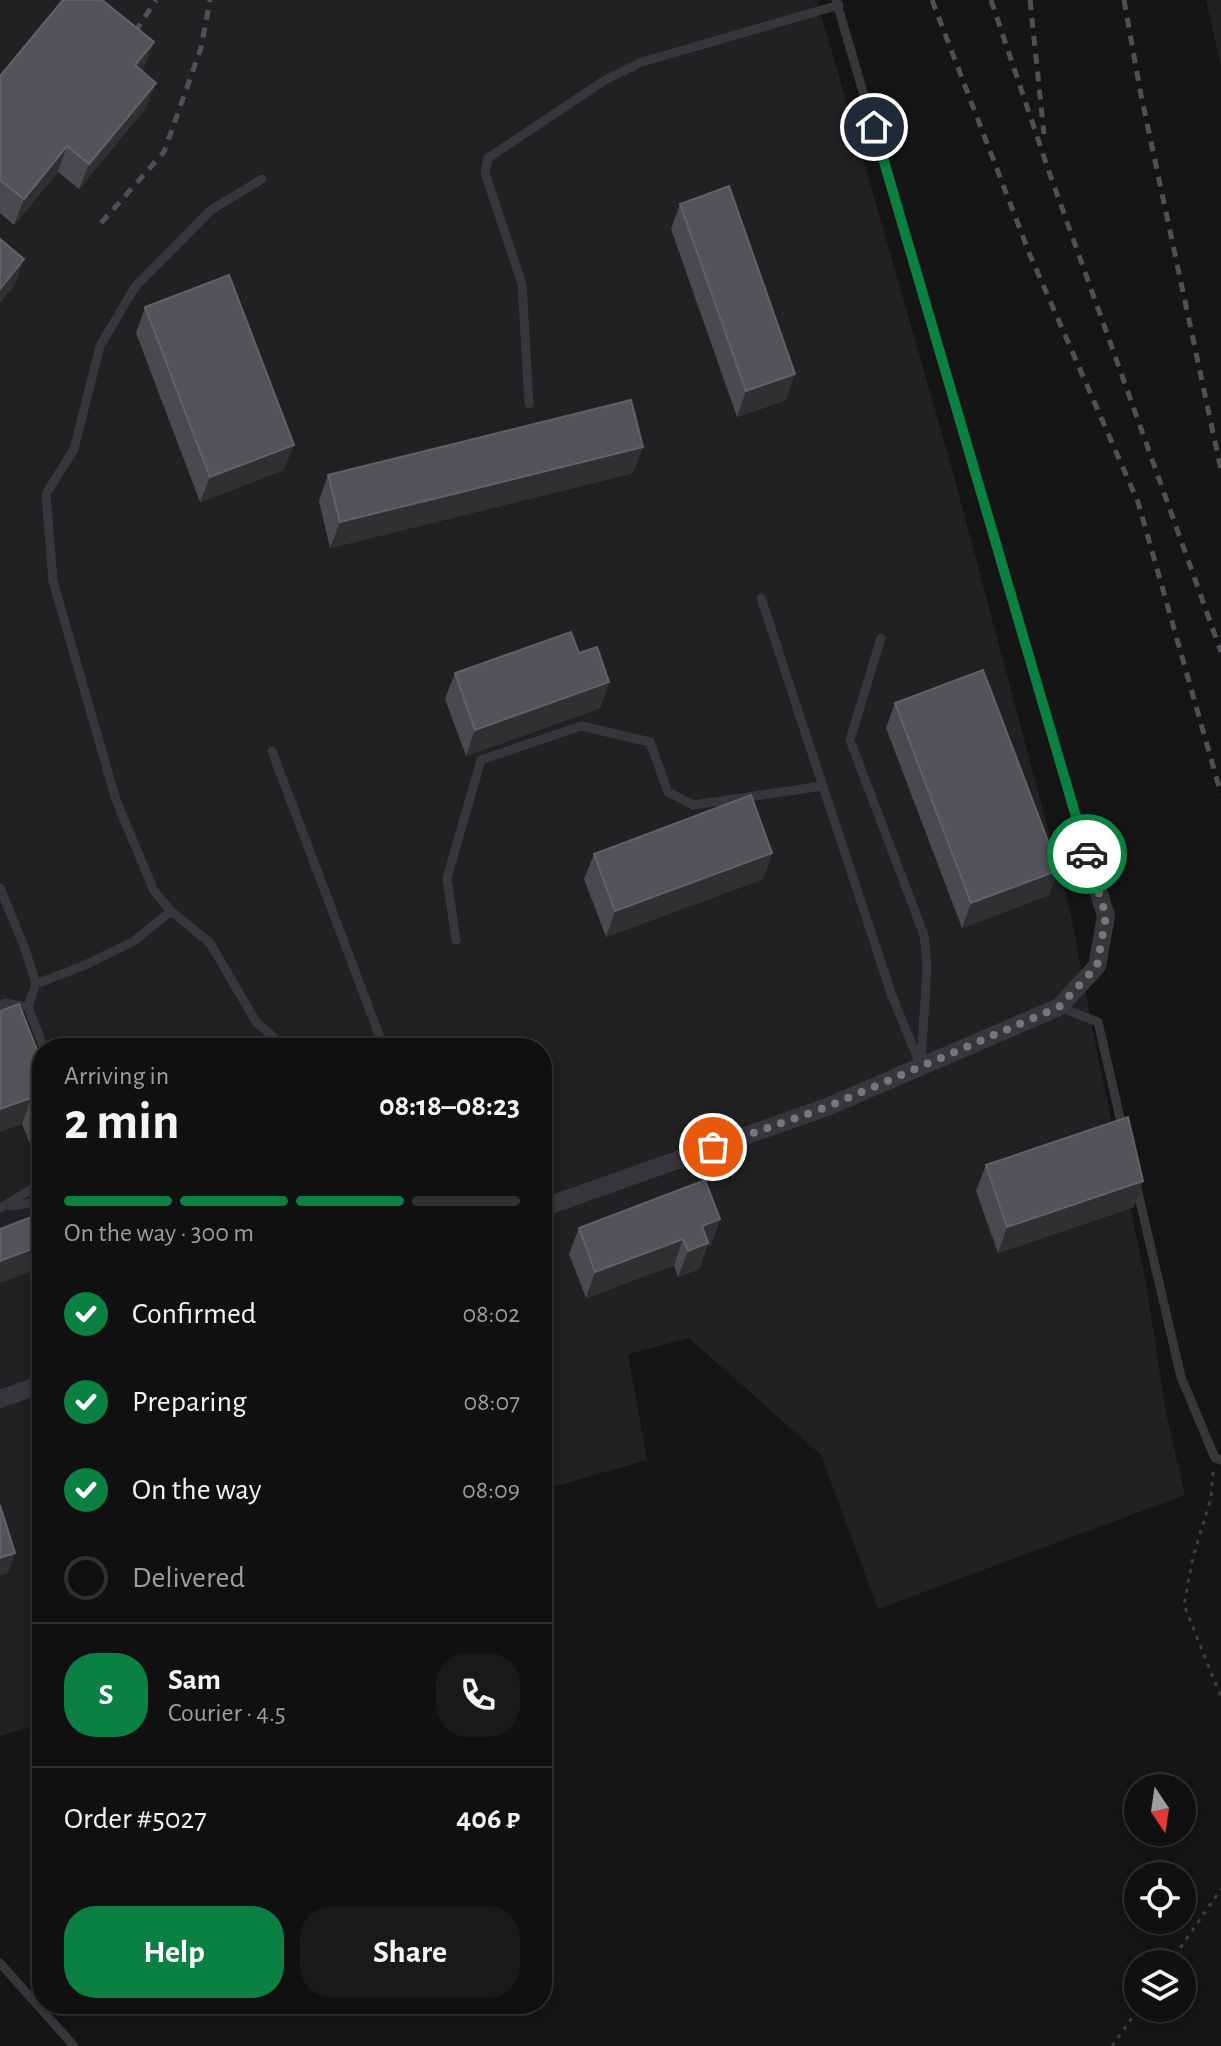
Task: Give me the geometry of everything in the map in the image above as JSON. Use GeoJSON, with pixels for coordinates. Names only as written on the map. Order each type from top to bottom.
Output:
{"type":"FeatureCollection","features":[{"type":"Feature","properties":{"kind":"street"},"geometry":{"type":"LineString","coordinates":[[552,1204],[827,1107],[1059,1007],[1097,966],[1106,916],[1078,825]]}},
{"type":"Feature","properties":{"kind":"street"},"geometry":{"type":"LineString","coordinates":[[0,1399],[32,1388]]}},
{"type":"Feature","properties":{"kind":"lane"},"geometry":{"type":"LineString","coordinates":[[529,404],[522,284],[485,173],[488,158],[605,80],[642,62],[837,3],[1078,825]]}},
{"type":"Feature","properties":{"kind":"lane"},"geometry":{"type":"LineString","coordinates":[[262,179],[211,210],[135,287],[100,346],[74,449],[46,494],[53,581],[116,800],[154,891],[171,911],[210,943],[256,1022],[274,1038]]}},
{"type":"Feature","properties":{"kind":"lane"},"geometry":{"type":"LineString","coordinates":[[761,598],[892,996],[921,1066]]}},
{"type":"Feature","properties":{"kind":"lane"},"geometry":{"type":"LineString","coordinates":[[881,638],[850,740],[924,935],[927,967],[921,1066]]}},
{"type":"Feature","properties":{"kind":"lane"},"geometry":{"type":"LineString","coordinates":[[456,940],[447,878],[481,760],[581,726],[650,742],[668,792],[693,805],[823,786]]}},
{"type":"Feature","properties":{"kind":"lane"},"geometry":{"type":"LineString","coordinates":[[272,751],[380,1038]]}},
{"type":"Feature","properties":{"kind":"lane"},"geometry":{"type":"LineString","coordinates":[[0,888],[36,984],[28,1007],[40,1038]]}},
{"type":"Feature","properties":{"kind":"lane"},"geometry":{"type":"LineString","coordinates":[[36,984],[134,941],[171,911]]}},
{"type":"Feature","properties":{"kind":"lane"},"geometry":{"type":"LineString","coordinates":[[0,1005],[28,1007]]}},
{"type":"Feature","properties":{"kind":"lane"},"geometry":{"type":"LineString","coordinates":[[1059,1007],[1098,1022],[1125,1138]]}},
{"type":"Feature","properties":{"kind":"lane"},"geometry":{"type":"LineString","coordinates":[[1132,1168],[1181,1377],[1218,1459]]}},
{"type":"Feature","properties":{"kind":"lane"},"geometry":{"type":"LineString","coordinates":[[1,1208],[32,1189]]}},
{"type":"Feature","properties":{"kind":"lane"},"geometry":{"type":"LineString","coordinates":[[1,1208],[32,1203]]}},
{"type":"Feature","properties":{"kind":"lane"},"geometry":{"type":"LineString","coordinates":[[0,1963],[32,1999]]}},
{"type":"Feature","properties":{"kind":"lane"},"geometry":{"type":"LineString","coordinates":[[45,2014],[74,2046]]}},
{"type":"Feature","properties":{"kind":"path"},"geometry":{"type":"LineString","coordinates":[[1218,1459],[1184,1605],[1221,1697]]}},
{"type":"Feature","properties":{"kind":"path"},"geometry":{"type":"LineString","coordinates":[[1179,1950],[1221,1889]]}},
{"type":"Feature","properties":{"kind":"path"},"geometry":{"type":"LineString","coordinates":[[1112,2046],[1129,2022]]}},
{"type":"Feature","properties":{"kind":"shaded area"},"geometry":{"type":"Polygon","coordinates":[[[0,0],[817,0],[948,454],[1071,915],[1145,1277],[1166,1413],[1185,1495],[878,1609],[821,1455],[689,1338],[628,1354],[647,1460],[552,1487],[552,1038],[32,1038],[32,1726],[0,1736],[0,0]]]}},
{"type":"Feature","properties":{"kind":"shaded area"},"geometry":{"type":"Polygon","coordinates":[[[1206,0],[1221,0],[1221,66],[1206,0]]]}},
{"type":"Feature","properties":{"kind":"building"},"geometry":{"type":"Polygon","coordinates":[[[63,0],[102,0],[154,42],[135,65],[156,83],[89,164],[67,146],[24,199],[0,180],[0,76],[63,0]]]}},
{"type":"Feature","properties":{"kind":"building"},"geometry":{"type":"Polygon","coordinates":[[[729,186],[795,374],[746,391],[680,204],[729,186]]]}},
{"type":"Feature","properties":{"kind":"building"},"geometry":{"type":"Polygon","coordinates":[[[0,239],[24,259],[0,289],[0,239]]]}},
{"type":"Feature","properties":{"kind":"building"},"geometry":{"type":"Polygon","coordinates":[[[229,275],[294,445],[210,477],[145,307],[229,275]]]}},
{"type":"Feature","properties":{"kind":"building"},"geometry":{"type":"Polygon","coordinates":[[[631,400],[643,447],[340,522],[328,475],[631,400]]]}},
{"type":"Feature","properties":{"kind":"building"},"geometry":{"type":"Polygon","coordinates":[[[571,632],[579,653],[597,647],[609,682],[475,730],[455,673],[571,632]]]}},
{"type":"Feature","properties":{"kind":"building"},"geometry":{"type":"Polygon","coordinates":[[[983,670],[1059,870],[971,903],[895,703],[983,670]]]}},
{"type":"Feature","properties":{"kind":"building"},"geometry":{"type":"Polygon","coordinates":[[[751,795],[772,853],[615,911],[594,854],[751,795]]]}},
{"type":"Feature","properties":{"kind":"building"},"geometry":{"type":"Polygon","coordinates":[[[19,1004],[32,1038],[32,1100],[31,1098],[0,1109],[0,1011],[19,1004]]]}},
{"type":"Feature","properties":{"kind":"building"},"geometry":{"type":"Polygon","coordinates":[[[1128,1117],[1143,1181],[1007,1227],[986,1165],[1128,1117]]]}},
{"type":"Feature","properties":{"kind":"building"},"geometry":{"type":"Polygon","coordinates":[[[705,1180],[720,1219],[702,1226],[708,1243],[688,1251],[683,1239],[595,1272],[579,1228],[705,1180]]]}},
{"type":"Feature","properties":{"kind":"building"},"geometry":{"type":"Polygon","coordinates":[[[32,1217],[32,1249],[0,1261],[0,1229],[32,1217]]]}},
{"type":"Feature","properties":{"kind":"building"},"geometry":{"type":"Polygon","coordinates":[[[0,1505],[15,1553],[0,1558],[0,1505]]]}},
{"type":"Feature","properties":{"kind":"railway"},"geometry":{"type":"LineString","coordinates":[[125,47],[156,0]]}},
{"type":"Feature","properties":{"kind":"railway"},"geometry":{"type":"LineString","coordinates":[[101,223],[164,152],[201,48],[210,0]]}},
{"type":"Feature","properties":{"kind":"railway"},"geometry":{"type":"LineString","coordinates":[[932,0],[1030,255],[1138,502],[1221,794]]}},
{"type":"Feature","properties":{"kind":"railway"},"geometry":{"type":"LineString","coordinates":[[991,0],[1047,166],[1221,652]]}},
{"type":"Feature","properties":{"kind":"railway"},"geometry":{"type":"LineString","coordinates":[[1030,0],[1044,134]]}},
{"type":"Feature","properties":{"kind":"railway"},"geometry":{"type":"LineString","coordinates":[[1124,0],[1141,95],[1221,470]]}},
{"type":"Feature","properties":{"kind":"way so far"},"geometry":{"type":"LineString","coordinates":[[713,1147],[827,1107],[1059,1007],[1097,966],[1106,916],[1087,854]]}},
{"type":"Feature","properties":{"kind":"route"},"geometry":{"type":"LineString","coordinates":[[874,127],[1087,854]]}}]}
